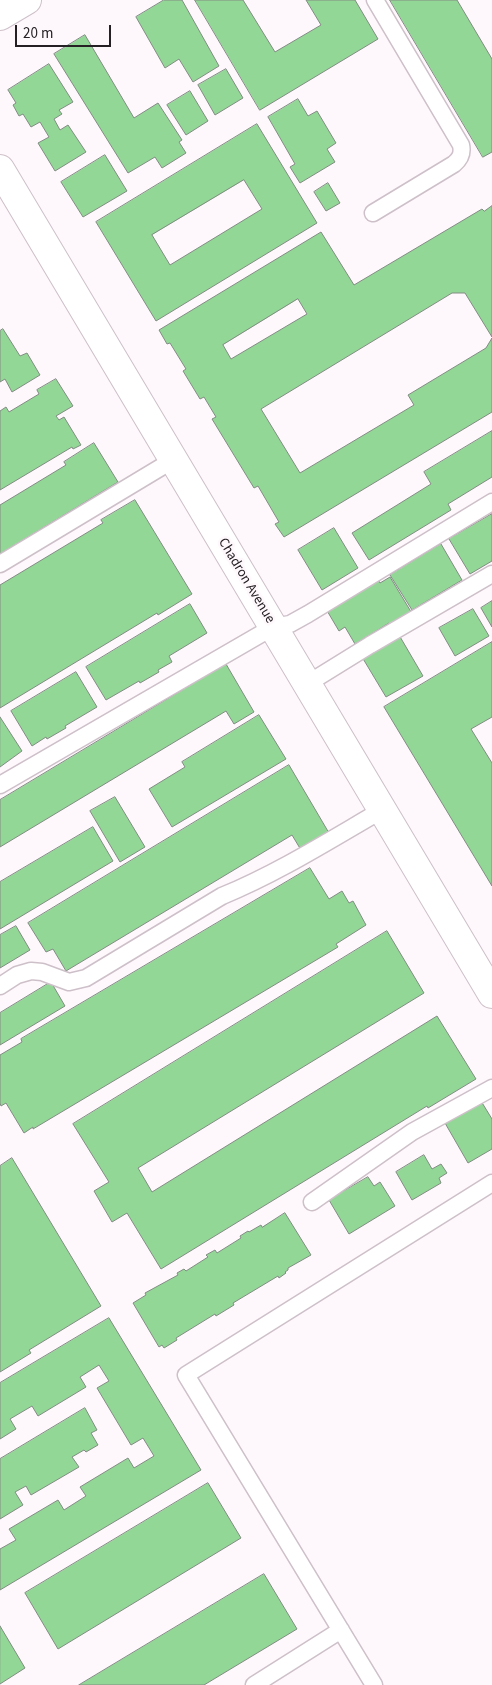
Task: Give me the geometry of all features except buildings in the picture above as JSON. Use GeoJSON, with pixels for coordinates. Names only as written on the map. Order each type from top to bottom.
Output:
{"type":"FeatureCollection","features":[{"type":"Feature","properties":{"kind":"street"},"geometry":{"type":"LineString","coordinates":[[0,16],[27,0]]}},
{"type":"Feature","properties":{"kind":"street","name":"Chadron Avenue"},"geometry":{"type":"LineString","coordinates":[[0,169],[492,994]]}},
{"type":"Feature","properties":{"kind":"lane"},"geometry":{"type":"LineString","coordinates":[[373,213],[454,164],[459,160],[462,150],[461,145],[375,0]]}},
{"type":"Feature","properties":{"kind":"lane"},"geometry":{"type":"LineString","coordinates":[[0,564],[173,460]]}},
{"type":"Feature","properties":{"kind":"lane"},"geometry":{"type":"LineString","coordinates":[[0,785],[273,627],[290,624],[308,614],[492,502]]}},
{"type":"Feature","properties":{"kind":"lane"},"geometry":{"type":"LineString","coordinates":[[307,684],[492,574]]}},
{"type":"Feature","properties":{"kind":"lane"},"geometry":{"type":"LineString","coordinates":[[0,986],[17,975],[31,971],[42,972],[69,982],[86,978],[222,896],[244,887],[382,810]]}},
{"type":"Feature","properties":{"kind":"lane"},"geometry":{"type":"LineString","coordinates":[[312,1202],[412,1132],[492,1088]]}},
{"type":"Feature","properties":{"kind":"lane"},"geometry":{"type":"LineString","coordinates":[[374,1685],[186,1376],[492,1183]]}},
{"type":"Feature","properties":{"kind":"lane"},"geometry":{"type":"LineString","coordinates":[[254,1685],[341,1630]]}}]}
